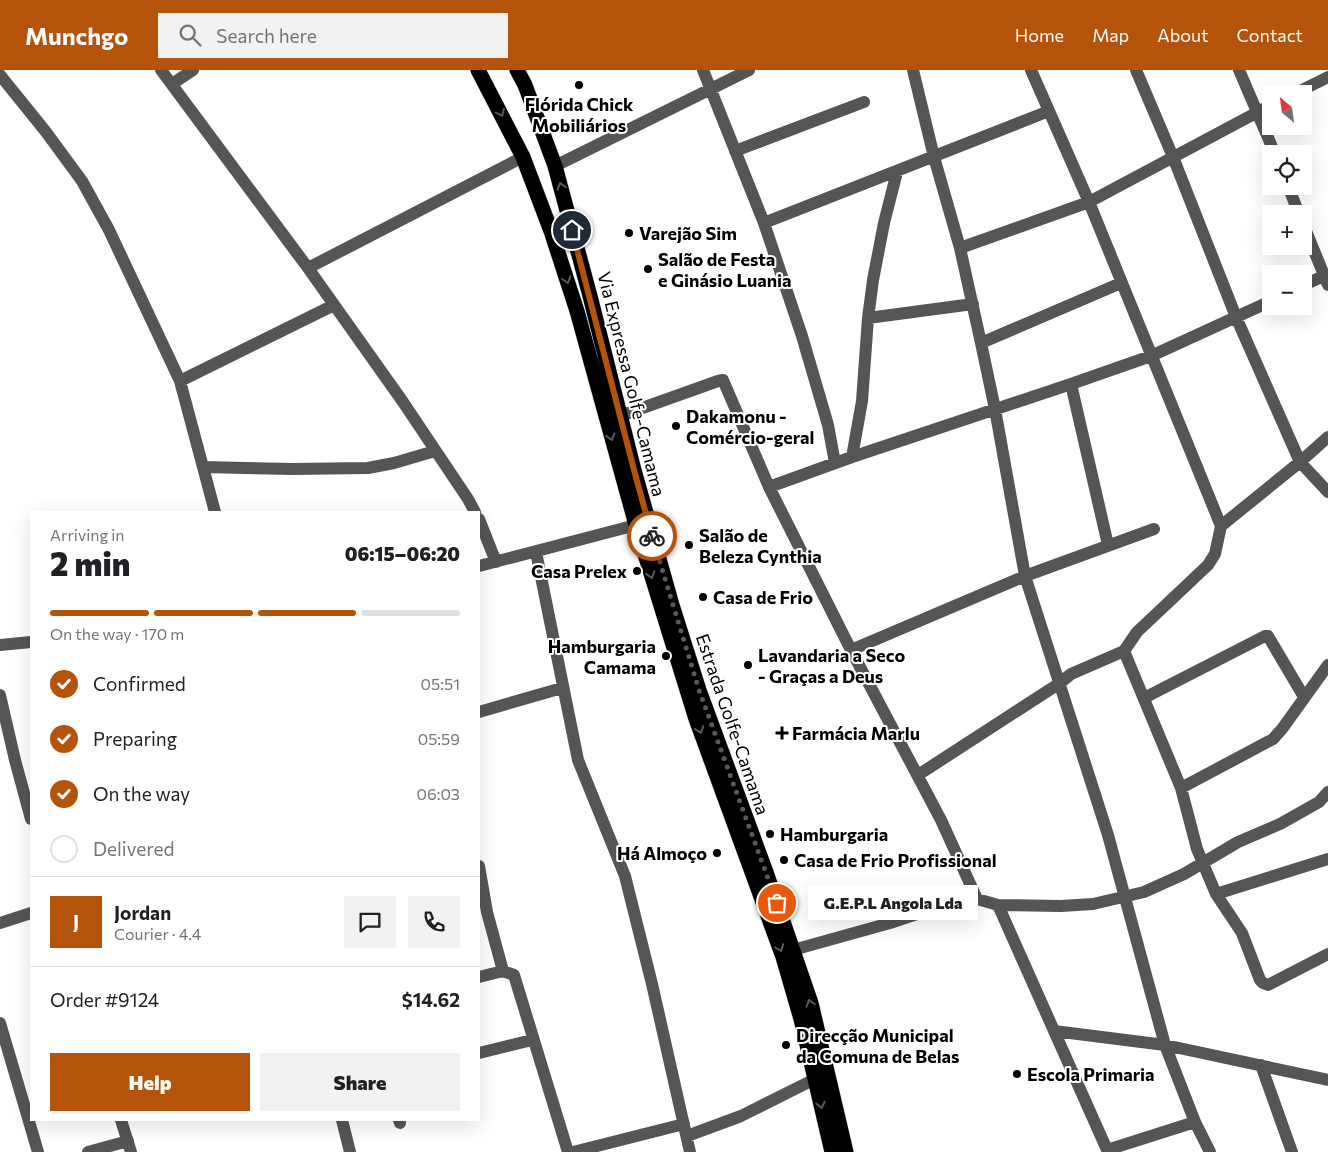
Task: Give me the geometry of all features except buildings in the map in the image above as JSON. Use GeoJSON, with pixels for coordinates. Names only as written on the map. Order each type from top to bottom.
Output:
{"type":"FeatureCollection","features":[{"type":"Feature","properties":{"kind":"highway","name":"Via Expressa Golfe-Camama"},"geometry":{"type":"LineString","coordinates":[[478,70],[523,157],[551,231],[577,311],[636,525],[696,719],[783,957],[815,1078],[832,1152]]}},
{"type":"Feature","properties":{"kind":"highway","name":"Via Expressa Golfe-Camama"},"geometry":{"type":"LineString","coordinates":[[518,70],[555,166],[661,567]]}},
{"type":"Feature","properties":{"kind":"highway","name":"Estrada Golfe-Camama"},"geometry":{"type":"LineString","coordinates":[[661,567],[699,690],[811,1004],[846,1152]]}},
{"type":"Feature","properties":{"kind":"street"},"geometry":{"type":"LineString","coordinates":[[161,70],[308,268],[403,402],[474,511]]}},
{"type":"Feature","properties":{"kind":"street"},"geometry":{"type":"LineString","coordinates":[[172,84],[193,70]]}},
{"type":"Feature","properties":{"kind":"street"},"geometry":{"type":"LineString","coordinates":[[702,70],[764,222],[805,344],[828,425],[835,463]]}},
{"type":"Feature","properties":{"kind":"street"},"geometry":{"type":"LineString","coordinates":[[555,166],[749,70]]}},
{"type":"Feature","properties":{"kind":"street"},"geometry":{"type":"LineString","coordinates":[[913,70],[973,304],[995,409],[1025,576],[1108,835],[1165,1044],[1195,1122],[1210,1152]]}},
{"type":"Feature","properties":{"kind":"street"},"geometry":{"type":"LineString","coordinates":[[918,775],[1072,674],[1124,651],[1137,632],[1208,565],[1215,554],[1221,526],[1150,356],[1089,202],[1031,70]]}},
{"type":"Feature","properties":{"kind":"street"},"geometry":{"type":"LineString","coordinates":[[1136,70],[1173,157],[1236,318],[1300,462],[1328,492]]}},
{"type":"Feature","properties":{"kind":"street"},"geometry":{"type":"LineString","coordinates":[[1239,70],[1271,145]]}},
{"type":"Feature","properties":{"kind":"street"},"geometry":{"type":"LineString","coordinates":[[0,75],[46,132],[82,181],[97,206],[180,381],[215,511]]}},
{"type":"Feature","properties":{"kind":"street"},"geometry":{"type":"LineString","coordinates":[[1312,85],[1328,77]]}},
{"type":"Feature","properties":{"kind":"street"},"geometry":{"type":"LineString","coordinates":[[735,150],[864,102]]}},
{"type":"Feature","properties":{"kind":"street"},"geometry":{"type":"LineString","coordinates":[[960,248],[1089,202],[1262,109]]}},
{"type":"Feature","properties":{"kind":"street"},"geometry":{"type":"LineString","coordinates":[[764,222],[897,172],[1049,111]]}},
{"type":"Feature","properties":{"kind":"street"},"geometry":{"type":"LineString","coordinates":[[308,268],[523,157]]}},
{"type":"Feature","properties":{"kind":"street"},"geometry":{"type":"LineString","coordinates":[[852,456],[862,402],[868,318],[884,223],[897,172]]}},
{"type":"Feature","properties":{"kind":"street"},"geometry":{"type":"LineString","coordinates":[[1312,244],[1327,278],[1312,283]]}},
{"type":"Feature","properties":{"kind":"street"},"geometry":{"type":"LineString","coordinates":[[981,343],[1121,282]]}},
{"type":"Feature","properties":{"kind":"street"},"geometry":{"type":"LineString","coordinates":[[868,318],[973,304]]}},
{"type":"Feature","properties":{"kind":"street"},"geometry":{"type":"LineString","coordinates":[[180,381],[334,305]]}},
{"type":"Feature","properties":{"kind":"street"},"geometry":{"type":"LineString","coordinates":[[769,487],[852,456],[1150,356],[1262,305]]}},
{"type":"Feature","properties":{"kind":"street"},"geometry":{"type":"LineString","coordinates":[[620,416],[723,380],[769,487],[851,650],[941,820],[977,899]]}},
{"type":"Feature","properties":{"kind":"street"},"geometry":{"type":"LineString","coordinates":[[1071,384],[1108,544]]}},
{"type":"Feature","properties":{"kind":"street"},"geometry":{"type":"LineString","coordinates":[[1221,526],[1328,437]]}},
{"type":"Feature","properties":{"kind":"street"},"geometry":{"type":"LineString","coordinates":[[203,467],[368,468],[394,463],[435,451]]}},
{"type":"Feature","properties":{"kind":"street"},"geometry":{"type":"LineString","coordinates":[[480,522],[496,562]]}},
{"type":"Feature","properties":{"kind":"street"},"geometry":{"type":"LineString","coordinates":[[480,566],[636,525]]}},
{"type":"Feature","properties":{"kind":"street"},"geometry":{"type":"LineString","coordinates":[[851,650],[1025,576],[1108,544],[1154,529]]}},
{"type":"Feature","properties":{"kind":"street"},"geometry":{"type":"LineString","coordinates":[[536,552],[578,760],[625,876],[652,984],[690,1152]]}},
{"type":"Feature","properties":{"kind":"street"},"geometry":{"type":"LineString","coordinates":[[1144,698],[1265,636],[1270,638],[1304,697]]}},
{"type":"Feature","properties":{"kind":"street"},"geometry":{"type":"LineString","coordinates":[[0,645],[30,642]]}},
{"type":"Feature","properties":{"kind":"street"},"geometry":{"type":"LineString","coordinates":[[1124,651],[1181,788],[1203,862],[1216,894],[1242,933],[1260,980],[1268,985],[1328,954]]}},
{"type":"Feature","properties":{"kind":"street"},"geometry":{"type":"LineString","coordinates":[[1181,788],[1272,739],[1328,665]]}},
{"type":"Feature","properties":{"kind":"street"},"geometry":{"type":"LineString","coordinates":[[480,712],[562,688]]}},
{"type":"Feature","properties":{"kind":"street"},"geometry":{"type":"LineString","coordinates":[[0,695],[30,815]]}},
{"type":"Feature","properties":{"kind":"street"},"geometry":{"type":"LineString","coordinates":[[793,950],[890,923],[947,904],[977,899],[998,904],[1061,906],[1093,904],[1124,897],[1165,884],[1238,842],[1280,824],[1318,802],[1328,792]]}},
{"type":"Feature","properties":{"kind":"street"},"geometry":{"type":"LineString","coordinates":[[1216,894],[1328,859]]}},
{"type":"Feature","properties":{"kind":"street"},"geometry":{"type":"LineString","coordinates":[[480,878],[483,913],[503,971]]}},
{"type":"Feature","properties":{"kind":"street"},"geometry":{"type":"LineString","coordinates":[[998,904],[1107,1151],[1195,1122]]}},
{"type":"Feature","properties":{"kind":"street"},"geometry":{"type":"LineString","coordinates":[[0,922],[30,913]]}},
{"type":"Feature","properties":{"kind":"street"},"geometry":{"type":"LineString","coordinates":[[480,977],[503,971],[514,975],[532,1040],[568,1152]]}},
{"type":"Feature","properties":{"kind":"street"},"geometry":{"type":"LineString","coordinates":[[0,1023],[38,1152]]}},
{"type":"Feature","properties":{"kind":"street"},"geometry":{"type":"LineString","coordinates":[[1054,1031],[1165,1044],[1328,1080]]}},
{"type":"Feature","properties":{"kind":"street"},"geometry":{"type":"LineString","coordinates":[[480,1053],[532,1040]]}},
{"type":"Feature","properties":{"kind":"street"},"geometry":{"type":"LineString","coordinates":[[1261,1064],[1292,1152]]}},
{"type":"Feature","properties":{"kind":"street"},"geometry":{"type":"LineString","coordinates":[[573,1152],[685,1130],[741,1116],[815,1078]]}},
{"type":"Feature","properties":{"kind":"street"},"geometry":{"type":"LineString","coordinates":[[88,1152],[129,1146],[125,1121]]}},
{"type":"Feature","properties":{"kind":"street"},"geometry":{"type":"LineString","coordinates":[[342,1121],[350,1152]]}},
{"type":"Feature","properties":{"kind":"way so far"},"geometry":{"type":"LineString","coordinates":[[652,536],[699,690],[777,903]]}},
{"type":"Feature","properties":{"kind":"place","name":"Flórida Chick Mobiliários"},"geometry":{"type":"Point","coordinates":[579,85]}},
{"type":"Feature","properties":{"kind":"place","name":"Varejão Sim"},"geometry":{"type":"Point","coordinates":[629,233]}},
{"type":"Feature","properties":{"kind":"place","name":"Salão de Festa e Ginásio Luania"},"geometry":{"type":"Point","coordinates":[648,269]}},
{"type":"Feature","properties":{"kind":"place","name":"Dakamonu - Comércio-geral"},"geometry":{"type":"Point","coordinates":[676,426]}},
{"type":"Feature","properties":{"kind":"place","name":"Salão de Beleza Cynthia"},"geometry":{"type":"Point","coordinates":[689,545]}},
{"type":"Feature","properties":{"kind":"place","name":"Casa Prelex"},"geometry":{"type":"Point","coordinates":[637,571]}},
{"type":"Feature","properties":{"kind":"place","name":"Casa de Frio"},"geometry":{"type":"Point","coordinates":[703,597]}},
{"type":"Feature","properties":{"kind":"place","name":"Hamburgaria Camama"},"geometry":{"type":"Point","coordinates":[666,656]}},
{"type":"Feature","properties":{"kind":"place","name":"Lavandaria a Seco - Graças a Deus"},"geometry":{"type":"Point","coordinates":[748,665]}},
{"type":"Feature","properties":{"kind":"place","name":"Farmácia Marlu"},"geometry":{"type":"Point","coordinates":[782,733]}},
{"type":"Feature","properties":{"kind":"place","name":"Hamburgaria"},"geometry":{"type":"Point","coordinates":[770,834]}},
{"type":"Feature","properties":{"kind":"place","name":"Há Almoço"},"geometry":{"type":"Point","coordinates":[717,853]}},
{"type":"Feature","properties":{"kind":"place","name":"Casa de Frio Profissional"},"geometry":{"type":"Point","coordinates":[784,860]}},
{"type":"Feature","properties":{"kind":"place","name":"G.E.P.L Angola Lda"},"geometry":{"type":"Point","coordinates":[777,903]}},
{"type":"Feature","properties":{"kind":"place","name":"Direcção Municipal da Comuna de Belas"},"geometry":{"type":"Point","coordinates":[786,1045]}},
{"type":"Feature","properties":{"kind":"place","name":"Escola Primaria"},"geometry":{"type":"Point","coordinates":[1017,1074]}},
{"type":"Feature","properties":{"kind":"route"},"geometry":{"type":"LineString","coordinates":[[572,230],[652,536]]}}]}
